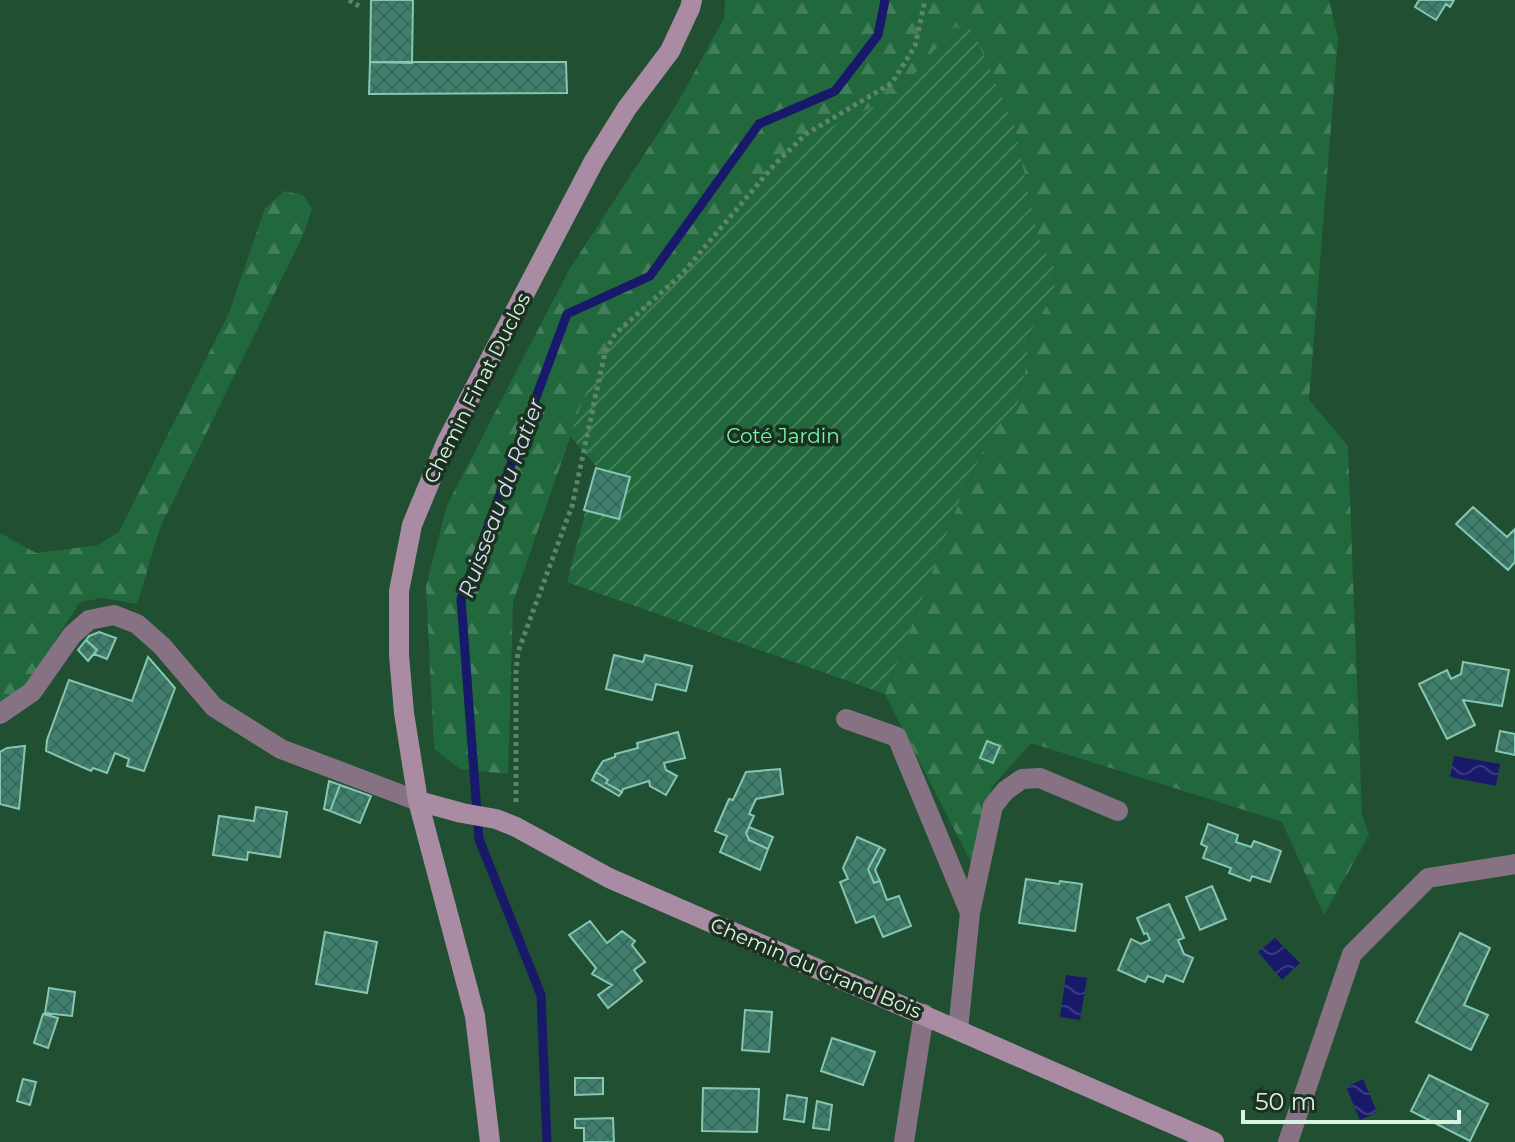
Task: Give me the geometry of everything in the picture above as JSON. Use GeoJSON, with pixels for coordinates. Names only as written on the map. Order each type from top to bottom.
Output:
{"type":"FeatureCollection","features":[{"type":"Feature","properties":{"kind":"main road","name":"Chemin Finat Duclos"},"geometry":{"type":"LineString","coordinates":[[490,1142],[475,1016],[418,801],[404,713],[399,655],[399,591],[412,525],[446,443],[594,161],[627,108],[670,51],[692,0]]}},
{"type":"Feature","properties":{"kind":"main road","name":"Chemin du Grand Bois"},"geometry":{"type":"LineString","coordinates":[[418,801],[506,823],[609,878],[1214,1142]]}},
{"type":"Feature","properties":{"kind":"street"},"geometry":{"type":"LineString","coordinates":[[0,714],[32,692],[72,635],[89,620],[114,615],[137,624],[162,646],[214,707],[281,749],[418,801]]}},
{"type":"Feature","properties":{"kind":"street"},"geometry":{"type":"LineString","coordinates":[[846,719],[897,737],[970,913]]}},
{"type":"Feature","properties":{"kind":"street"},"geometry":{"type":"LineString","coordinates":[[958,1030],[970,913],[993,806],[1005,791],[1022,779],[1040,778],[1118,811]]}},
{"type":"Feature","properties":{"kind":"street"},"geometry":{"type":"LineString","coordinates":[[1288,1142],[1352,954],[1428,878],[1515,864]]}},
{"type":"Feature","properties":{"kind":"street"},"geometry":{"type":"LineString","coordinates":[[904,1142],[924,1014]]}},
{"type":"Feature","properties":{"kind":"path"},"geometry":{"type":"LineString","coordinates":[[349,0],[359,6]]}},
{"type":"Feature","properties":{"kind":"path"},"geometry":{"type":"LineString","coordinates":[[506,823],[518,652],[572,506],[605,352],[615,334],[682,274],[774,165],[806,134],[892,83],[915,46],[925,0]]}},
{"type":"Feature","properties":{"kind":"green space"},"geometry":{"type":"Polygon","coordinates":[[[725,0],[1329,0],[1338,38],[1309,400],[1348,446],[1362,815],[1369,835],[1324,915],[1282,822],[1031,743],[992,787],[972,864],[885,694],[961,497],[991,434],[1018,402],[1031,330],[1054,294],[1056,271],[1037,235],[1015,129],[954,28],[894,98],[850,117],[619,333],[590,380],[513,602],[508,774],[460,769],[434,749],[426,586],[447,505],[569,270],[677,104],[724,18],[725,0]]]}},
{"type":"Feature","properties":{"kind":"green space","name":"Coté Jardin"},"geometry":{"type":"Polygon","coordinates":[[[954,27],[973,30],[1015,129],[1037,235],[1056,271],[1054,294],[1031,330],[1018,403],[991,434],[961,497],[885,694],[567,582],[597,467],[570,436],[590,380],[619,333],[703,254],[796,147],[850,117],[894,98],[954,27]]]}},
{"type":"Feature","properties":{"kind":"green space"},"geometry":{"type":"Polygon","coordinates":[[[284,191],[303,195],[312,209],[304,233],[160,528],[137,604],[102,598],[80,602],[26,686],[0,703],[0,533],[36,553],[98,545],[119,532],[229,313],[265,208],[284,191]]]}},
{"type":"Feature","properties":{"kind":"water"},"geometry":{"type":"Polygon","coordinates":[[[1454,756],[1500,764],[1496,786],[1450,777],[1454,756]]]}},
{"type":"Feature","properties":{"kind":"water"},"geometry":{"type":"Polygon","coordinates":[[[1275,938],[1300,963],[1282,980],[1258,952],[1275,938]]]}},
{"type":"Feature","properties":{"kind":"water"},"geometry":{"type":"Polygon","coordinates":[[[1066,975],[1087,978],[1080,1020],[1060,1017],[1066,975]]]}},
{"type":"Feature","properties":{"kind":"water"},"geometry":{"type":"Polygon","coordinates":[[[1363,1079],[1377,1112],[1360,1120],[1346,1087],[1363,1079]]]}},
{"type":"Feature","properties":{"kind":"building"},"geometry":{"type":"Polygon","coordinates":[[[371,0],[413,0],[412,63],[370,62],[371,0]]]}},
{"type":"Feature","properties":{"kind":"building"},"geometry":{"type":"Polygon","coordinates":[[[1419,0],[1454,0],[1450,7],[1446,4],[1436,20],[1415,7],[1419,0]]]}},
{"type":"Feature","properties":{"kind":"building"},"geometry":{"type":"Polygon","coordinates":[[[370,62],[566,62],[567,93],[369,94],[370,62]]]}},
{"type":"Feature","properties":{"kind":"building"},"geometry":{"type":"Polygon","coordinates":[[[596,468],[630,477],[619,519],[584,510],[596,468]]]}},
{"type":"Feature","properties":{"kind":"building"},"geometry":{"type":"Polygon","coordinates":[[[1473,507],[1507,537],[1515,529],[1515,562],[1508,570],[1456,524],[1473,507]]]}},
{"type":"Feature","properties":{"kind":"building"},"geometry":{"type":"Polygon","coordinates":[[[99,632],[116,638],[107,659],[94,654],[97,650],[86,640],[99,632]]]}},
{"type":"Feature","properties":{"kind":"building"},"geometry":{"type":"Polygon","coordinates":[[[86,640],[97,650],[88,661],[78,650],[86,640]]]}},
{"type":"Feature","properties":{"kind":"building"},"geometry":{"type":"Polygon","coordinates":[[[614,655],[643,662],[645,655],[692,666],[686,691],[656,684],[652,700],[606,689],[614,655]]]}},
{"type":"Feature","properties":{"kind":"building"},"geometry":{"type":"Polygon","coordinates":[[[148,657],[175,688],[144,771],[127,766],[129,759],[115,753],[107,773],[93,768],[91,771],[46,751],[47,740],[69,680],[132,701],[148,657]]]}},
{"type":"Feature","properties":{"kind":"building"},"geometry":{"type":"Polygon","coordinates":[[[1463,662],[1509,670],[1502,706],[1463,700],[1475,725],[1447,739],[1419,684],[1447,670],[1451,679],[1461,674],[1463,662]]]}},
{"type":"Feature","properties":{"kind":"building"},"geometry":{"type":"Polygon","coordinates":[[[1500,731],[1515,734],[1515,755],[1496,751],[1500,731]]]}},
{"type":"Feature","properties":{"kind":"building"},"geometry":{"type":"Polygon","coordinates":[[[678,732],[685,758],[664,763],[666,770],[677,776],[666,795],[650,786],[649,781],[623,789],[622,792],[606,783],[608,780],[596,772],[603,761],[638,748],[637,743],[678,732]]]}},
{"type":"Feature","properties":{"kind":"building"},"geometry":{"type":"Polygon","coordinates":[[[987,741],[1000,746],[993,763],[980,758],[987,741]]]}},
{"type":"Feature","properties":{"kind":"building"},"geometry":{"type":"Polygon","coordinates":[[[25,746],[19,809],[0,804],[0,752],[25,746]]]}},
{"type":"Feature","properties":{"kind":"building"},"geometry":{"type":"Polygon","coordinates":[[[780,769],[783,794],[756,799],[749,814],[754,816],[746,833],[749,840],[768,849],[760,870],[720,852],[727,836],[715,831],[729,799],[733,800],[746,772],[780,769]]]}},
{"type":"Feature","properties":{"kind":"building"},"geometry":{"type":"Polygon","coordinates":[[[596,772],[608,780],[606,783],[622,792],[619,796],[592,780],[596,772]]]}},
{"type":"Feature","properties":{"kind":"building"},"geometry":{"type":"Polygon","coordinates":[[[329,781],[340,785],[330,811],[324,809],[329,781]]]}},
{"type":"Feature","properties":{"kind":"building"},"geometry":{"type":"Polygon","coordinates":[[[340,785],[371,796],[360,823],[330,811],[340,785]]]}},
{"type":"Feature","properties":{"kind":"building"},"geometry":{"type":"Polygon","coordinates":[[[256,807],[287,812],[280,857],[248,852],[247,860],[213,855],[219,816],[254,821],[256,807]]]}},
{"type":"Feature","properties":{"kind":"building"},"geometry":{"type":"Polygon","coordinates":[[[1208,824],[1238,835],[1236,842],[1251,847],[1254,841],[1281,851],[1270,882],[1252,876],[1250,881],[1229,873],[1231,868],[1203,858],[1207,847],[1201,844],[1208,824]]]}},
{"type":"Feature","properties":{"kind":"building"},"geometry":{"type":"Polygon","coordinates":[[[749,827],[773,837],[768,849],[749,840],[746,833],[749,827]]]}},
{"type":"Feature","properties":{"kind":"building"},"geometry":{"type":"Polygon","coordinates":[[[857,837],[880,847],[868,869],[874,883],[880,881],[887,900],[899,896],[911,926],[883,937],[874,916],[856,923],[840,882],[848,879],[843,868],[857,837]]]}},
{"type":"Feature","properties":{"kind":"building"},"geometry":{"type":"Polygon","coordinates":[[[880,847],[885,850],[875,870],[880,881],[874,883],[868,869],[880,847]]]}},
{"type":"Feature","properties":{"kind":"building"},"geometry":{"type":"Polygon","coordinates":[[[1026,879],[1082,884],[1075,931],[1019,923],[1026,879]]]}},
{"type":"Feature","properties":{"kind":"building"},"geometry":{"type":"Polygon","coordinates":[[[1212,886],[1226,919],[1200,930],[1186,897],[1212,886]]]}},
{"type":"Feature","properties":{"kind":"building"},"geometry":{"type":"Polygon","coordinates":[[[1169,904],[1184,938],[1178,940],[1184,954],[1193,958],[1183,982],[1166,975],[1163,982],[1148,976],[1145,982],[1118,970],[1131,939],[1141,944],[1150,940],[1137,918],[1169,904]]]}},
{"type":"Feature","properties":{"kind":"building"},"geometry":{"type":"Polygon","coordinates":[[[590,921],[607,943],[622,931],[635,941],[632,945],[645,962],[634,970],[642,981],[608,1008],[598,995],[612,985],[592,974],[596,968],[569,935],[590,921]]]}},
{"type":"Feature","properties":{"kind":"building"},"geometry":{"type":"Polygon","coordinates":[[[325,932],[377,942],[367,993],[316,984],[325,932]]]}},
{"type":"Feature","properties":{"kind":"building"},"geometry":{"type":"Polygon","coordinates":[[[1460,933],[1490,948],[1464,1005],[1488,1015],[1471,1050],[1416,1022],[1460,933]]]}},
{"type":"Feature","properties":{"kind":"building"},"geometry":{"type":"Polygon","coordinates":[[[49,988],[75,992],[72,1016],[45,1013],[49,988]]]}},
{"type":"Feature","properties":{"kind":"building"},"geometry":{"type":"Polygon","coordinates":[[[745,1010],[772,1012],[769,1052],[742,1050],[745,1010]]]}},
{"type":"Feature","properties":{"kind":"building"},"geometry":{"type":"Polygon","coordinates":[[[43,1014],[58,1018],[48,1048],[34,1043],[43,1014]]]}},
{"type":"Feature","properties":{"kind":"building"},"geometry":{"type":"Polygon","coordinates":[[[832,1038],[875,1052],[863,1085],[821,1071],[832,1038]]]}},
{"type":"Feature","properties":{"kind":"building"},"geometry":{"type":"Polygon","coordinates":[[[1429,1075],[1488,1104],[1470,1141],[1411,1111],[1429,1075]]]}},
{"type":"Feature","properties":{"kind":"building"},"geometry":{"type":"Polygon","coordinates":[[[575,1078],[603,1078],[603,1094],[575,1095],[575,1078]]]}},
{"type":"Feature","properties":{"kind":"building"},"geometry":{"type":"Polygon","coordinates":[[[23,1079],[36,1082],[30,1105],[17,1101],[23,1079]]]}},
{"type":"Feature","properties":{"kind":"building"},"geometry":{"type":"Polygon","coordinates":[[[703,1088],[759,1089],[757,1132],[702,1131],[703,1088]]]}},
{"type":"Feature","properties":{"kind":"building"},"geometry":{"type":"Polygon","coordinates":[[[787,1095],[807,1098],[804,1122],[784,1119],[787,1095]]]}},
{"type":"Feature","properties":{"kind":"building"},"geometry":{"type":"Polygon","coordinates":[[[817,1101],[832,1105],[829,1130],[813,1128],[817,1101]]]}},
{"type":"Feature","properties":{"kind":"building"},"geometry":{"type":"Polygon","coordinates":[[[613,1118],[614,1142],[584,1142],[584,1128],[575,1128],[575,1119],[613,1118]]]}},
{"type":"Feature","properties":{"kind":"waterway","name":"Ruisseau du Ratier"},"geometry":{"type":"LineString","coordinates":[[547,1142],[541,995],[479,839],[461,599],[567,314],[650,276],[759,124],[835,91],[878,35],[885,0]]}}]}
